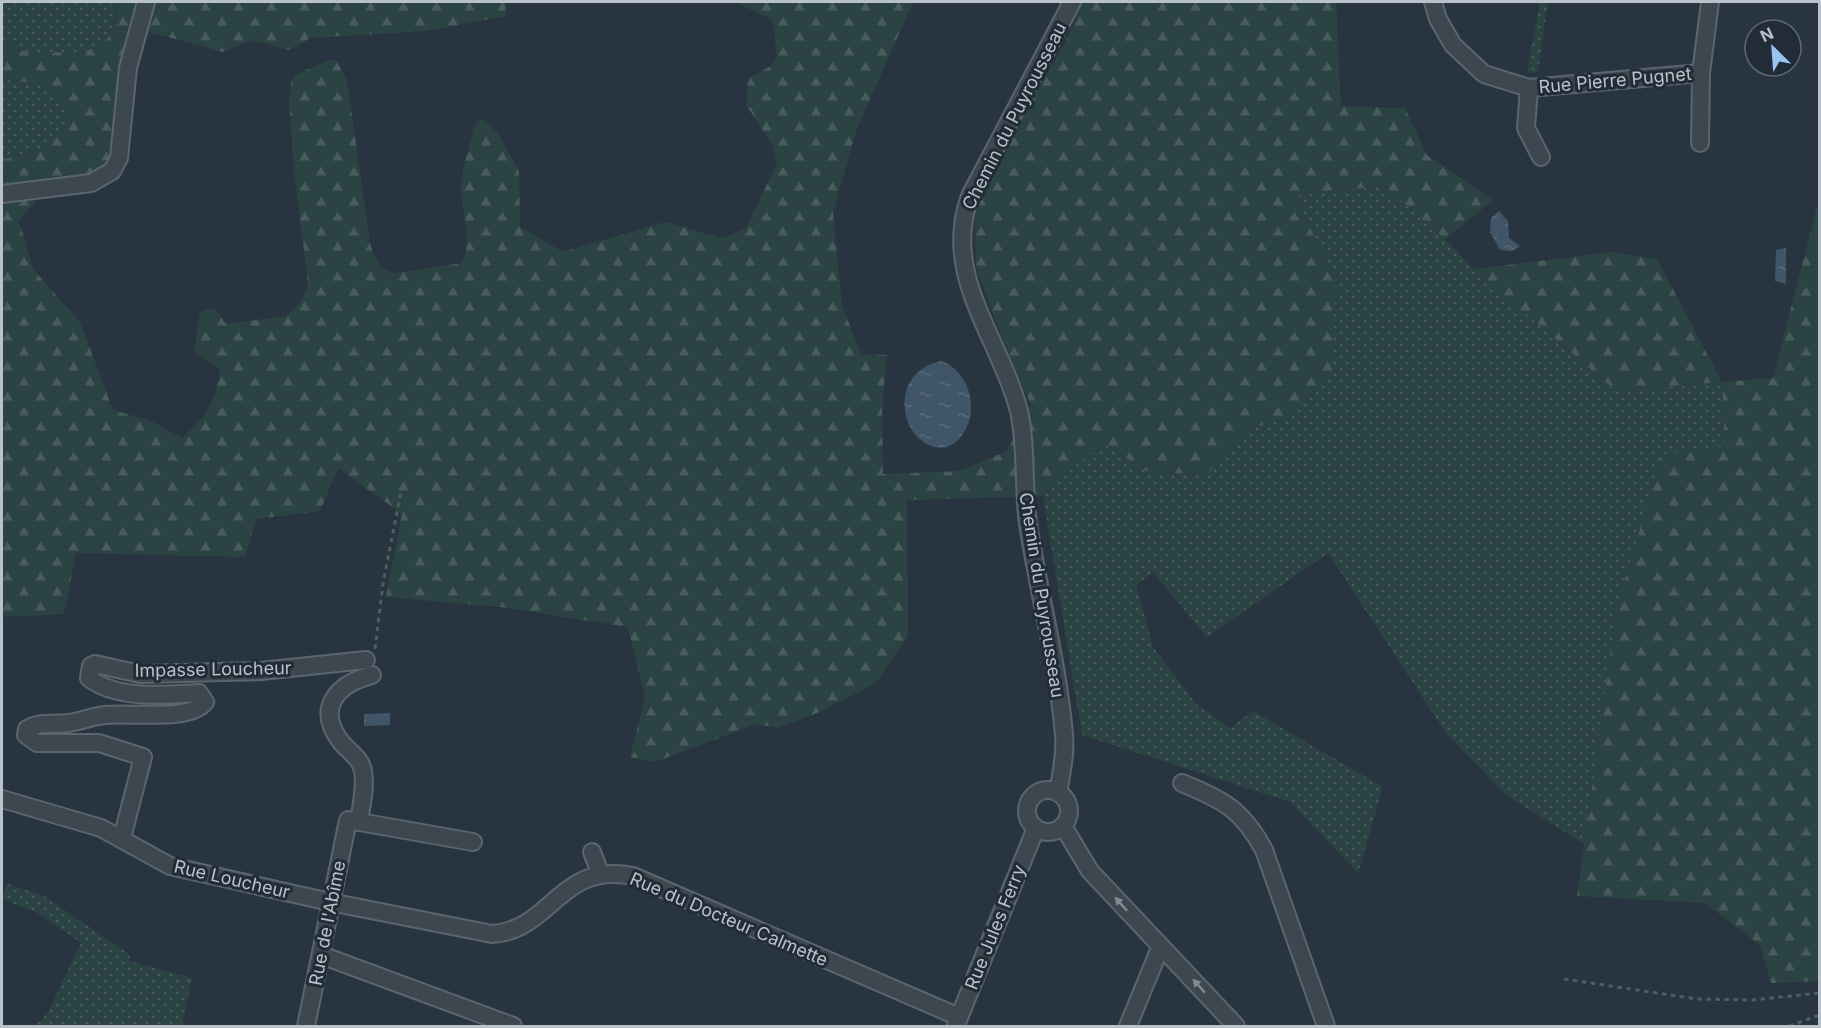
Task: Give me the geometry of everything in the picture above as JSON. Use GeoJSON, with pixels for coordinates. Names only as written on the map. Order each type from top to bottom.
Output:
{"type":"FeatureCollection","features":[{"type":"Feature","properties":{"kind":"street"},"geometry":{"type":"LineString","coordinates":[[2,194],[91,183],[112,171],[119,158],[128,68],[146,2]]}},
{"type":"Feature","properties":{"kind":"street","name":"Chemin du Puyrousseau"},"geometry":{"type":"LineString","coordinates":[[1058,793],[1065,737],[1051,639],[1028,524],[1019,412],[971,289],[961,254],[962,218],[970,196],[1072,2]]}},
{"type":"Feature","properties":{"kind":"street","name":"Rue Pierre Pugnet"},"geometry":{"type":"LineString","coordinates":[[1433,2],[1438,20],[1453,45],[1484,74],[1529,88],[1701,73]]}},
{"type":"Feature","properties":{"kind":"street"},"geometry":{"type":"LineString","coordinates":[[1700,143],[1701,73],[1710,2]]}},
{"type":"Feature","properties":{"kind":"street","name":"Rue Pierre Pugnet"},"geometry":{"type":"LineString","coordinates":[[1529,88],[1526,128],[1541,157]]}},
{"type":"Feature","properties":{"kind":"street","name":"Impasse Loucheur"},"geometry":{"type":"LineString","coordinates":[[122,838],[143,757],[99,743],[37,744],[26,735],[27,729],[35,724],[68,723],[104,715],[185,713],[200,708],[205,702],[199,693],[124,692],[98,685],[89,678],[91,666],[95,664],[141,674],[369,668]]}},
{"type":"Feature","properties":{"kind":"street","name":"Rue de l'Abîme"},"geometry":{"type":"LineString","coordinates":[[306,1026],[330,902],[363,793],[363,771],[358,759],[341,742],[332,725],[330,711],[333,698],[340,688],[369,668]]}},
{"type":"Feature","properties":{"kind":"street"},"geometry":{"type":"LineString","coordinates":[[1182,783],[1224,800],[1253,829],[1264,850],[1326,1026]]}},
{"type":"Feature","properties":{"kind":"street"},"geometry":{"type":"LineString","coordinates":[[1041,792],[1058,793],[1068,804],[1069,811],[1063,826],[1050,832],[1036,828],[1028,818],[1030,801],[1041,792]]}},
{"type":"Feature","properties":{"kind":"street","name":"Rue Loucheur"},"geometry":{"type":"LineString","coordinates":[[2,799],[101,828],[170,866],[330,902]]}},
{"type":"Feature","properties":{"kind":"street"},"geometry":{"type":"LineString","coordinates":[[353,821],[473,842]]}},
{"type":"Feature","properties":{"kind":"street"},"geometry":{"type":"LineString","coordinates":[[1063,826],[1090,871],[1160,948],[1184,969],[1236,1026]]}},
{"type":"Feature","properties":{"kind":"street","name":"Rue Jules Ferry"},"geometry":{"type":"LineString","coordinates":[[957,1022],[1036,828]]}},
{"type":"Feature","properties":{"kind":"street"},"geometry":{"type":"LineString","coordinates":[[592,852],[600,873]]}},
{"type":"Feature","properties":{"kind":"street","name":"Rue du Docteur Calmette"},"geometry":{"type":"LineString","coordinates":[[330,902],[492,934],[507,933],[520,927],[578,882],[600,873],[613,872],[633,876],[957,1022]]}},
{"type":"Feature","properties":{"kind":"street"},"geometry":{"type":"LineString","coordinates":[[1128,1026],[1160,948]]}},
{"type":"Feature","properties":{"kind":"street"},"geometry":{"type":"LineString","coordinates":[[321,955],[513,1026]]}},
{"type":"Feature","properties":{"kind":"path"},"geometry":{"type":"LineString","coordinates":[[369,668],[400,492]]}},
{"type":"Feature","properties":{"kind":"path"},"geometry":{"type":"LineString","coordinates":[[1564,979],[1697,999],[1753,1000],[1820,993]]}},
{"type":"Feature","properties":{"kind":"path"},"geometry":{"type":"LineString","coordinates":[[1789,1026],[1820,1015]]}},
{"type":"Feature","properties":{"kind":"green space"},"geometry":{"type":"Polygon","coordinates":[[[2,2],[117,3],[111,29],[103,44],[87,51],[36,53],[2,43],[2,2]]]}},
{"type":"Feature","properties":{"kind":"green space"},"geometry":{"type":"Polygon","coordinates":[[[117,2],[505,2],[506,16],[426,31],[310,38],[290,50],[253,40],[223,52],[142,30],[123,80],[108,168],[50,184],[19,221],[33,269],[80,322],[113,410],[151,421],[182,438],[198,423],[209,408],[216,390],[220,369],[194,351],[200,312],[215,309],[226,324],[286,316],[301,302],[308,284],[294,171],[289,99],[291,82],[295,75],[327,61],[336,60],[347,81],[370,243],[382,267],[396,273],[462,263],[467,246],[461,190],[463,173],[477,122],[483,119],[498,134],[519,171],[520,227],[563,252],[665,222],[723,238],[745,229],[777,164],[773,146],[747,106],[747,85],[750,78],[769,67],[777,58],[773,20],[735,2],[913,2],[856,131],[833,213],[842,305],[861,354],[887,355],[882,410],[883,474],[960,471],[1007,451],[1031,406],[997,325],[976,267],[975,217],[984,183],[1066,41],[1083,2],[1336,2],[1341,106],[1405,108],[1427,155],[1493,200],[1445,239],[1384,186],[1294,195],[1336,280],[1332,376],[1283,419],[1243,431],[1207,475],[1146,471],[1101,442],[1043,496],[907,500],[908,636],[876,683],[820,712],[778,728],[756,724],[655,762],[630,757],[645,698],[628,627],[501,607],[386,597],[402,514],[338,468],[320,511],[256,519],[245,557],[76,553],[64,614],[2,617],[2,160],[44,148],[66,130],[65,110],[50,88],[23,81],[2,80],[2,43],[36,53],[87,51],[96,48],[109,37],[117,2]]]}},
{"type":"Feature","properties":{"kind":"green space"},"geometry":{"type":"Polygon","coordinates":[[[1540,2],[1548,2],[1538,72],[1527,73],[1540,2]]]}},
{"type":"Feature","properties":{"kind":"green space"},"geometry":{"type":"Polygon","coordinates":[[[2,80],[23,81],[50,88],[65,110],[66,130],[44,148],[2,160],[2,80]]]}},
{"type":"Feature","properties":{"kind":"green space"},"geometry":{"type":"Polygon","coordinates":[[[1384,186],[1445,239],[1474,269],[1616,391],[1722,382],[1725,446],[1617,607],[1584,844],[1506,795],[1446,733],[1328,553],[1207,637],[1153,572],[1136,585],[1153,647],[1196,704],[1230,728],[1253,711],[1383,787],[1358,873],[1290,802],[1082,735],[1043,496],[1101,442],[1146,471],[1207,475],[1243,431],[1283,419],[1336,280],[1294,195],[1384,186]]]}},
{"type":"Feature","properties":{"kind":"green space"},"geometry":{"type":"Polygon","coordinates":[[[1819,199],[1819,981],[1771,983],[1760,945],[1705,903],[1577,896],[1617,607],[1662,455],[1725,446],[1722,382],[1773,378],[1819,199]]]}},
{"type":"Feature","properties":{"kind":"green space"},"geometry":{"type":"Polygon","coordinates":[[[1613,252],[1657,259],[1722,382],[1616,391],[1474,269],[1613,252]]]}},
{"type":"Feature","properties":{"kind":"green space"},"geometry":{"type":"Polygon","coordinates":[[[7,884],[44,896],[130,955],[129,961],[192,978],[182,1026],[35,1026],[47,1014],[81,943],[38,913],[2,899],[7,884]]]}},
{"type":"Feature","properties":{"kind":"water"},"geometry":{"type":"Polygon","coordinates":[[[1499,211],[1508,221],[1509,238],[1520,246],[1512,251],[1500,250],[1490,232],[1491,218],[1499,211]]]}},
{"type":"Feature","properties":{"kind":"water"},"geometry":{"type":"Polygon","coordinates":[[[1786,248],[1786,284],[1775,281],[1776,250],[1786,248]]]}},
{"type":"Feature","properties":{"kind":"water"},"geometry":{"type":"Polygon","coordinates":[[[941,361],[951,366],[966,383],[971,406],[970,417],[960,438],[952,445],[935,447],[927,444],[913,432],[906,415],[905,396],[916,373],[941,361]]]}},
{"type":"Feature","properties":{"kind":"water"},"geometry":{"type":"Polygon","coordinates":[[[390,713],[390,725],[364,726],[364,714],[390,713]]]}}]}
